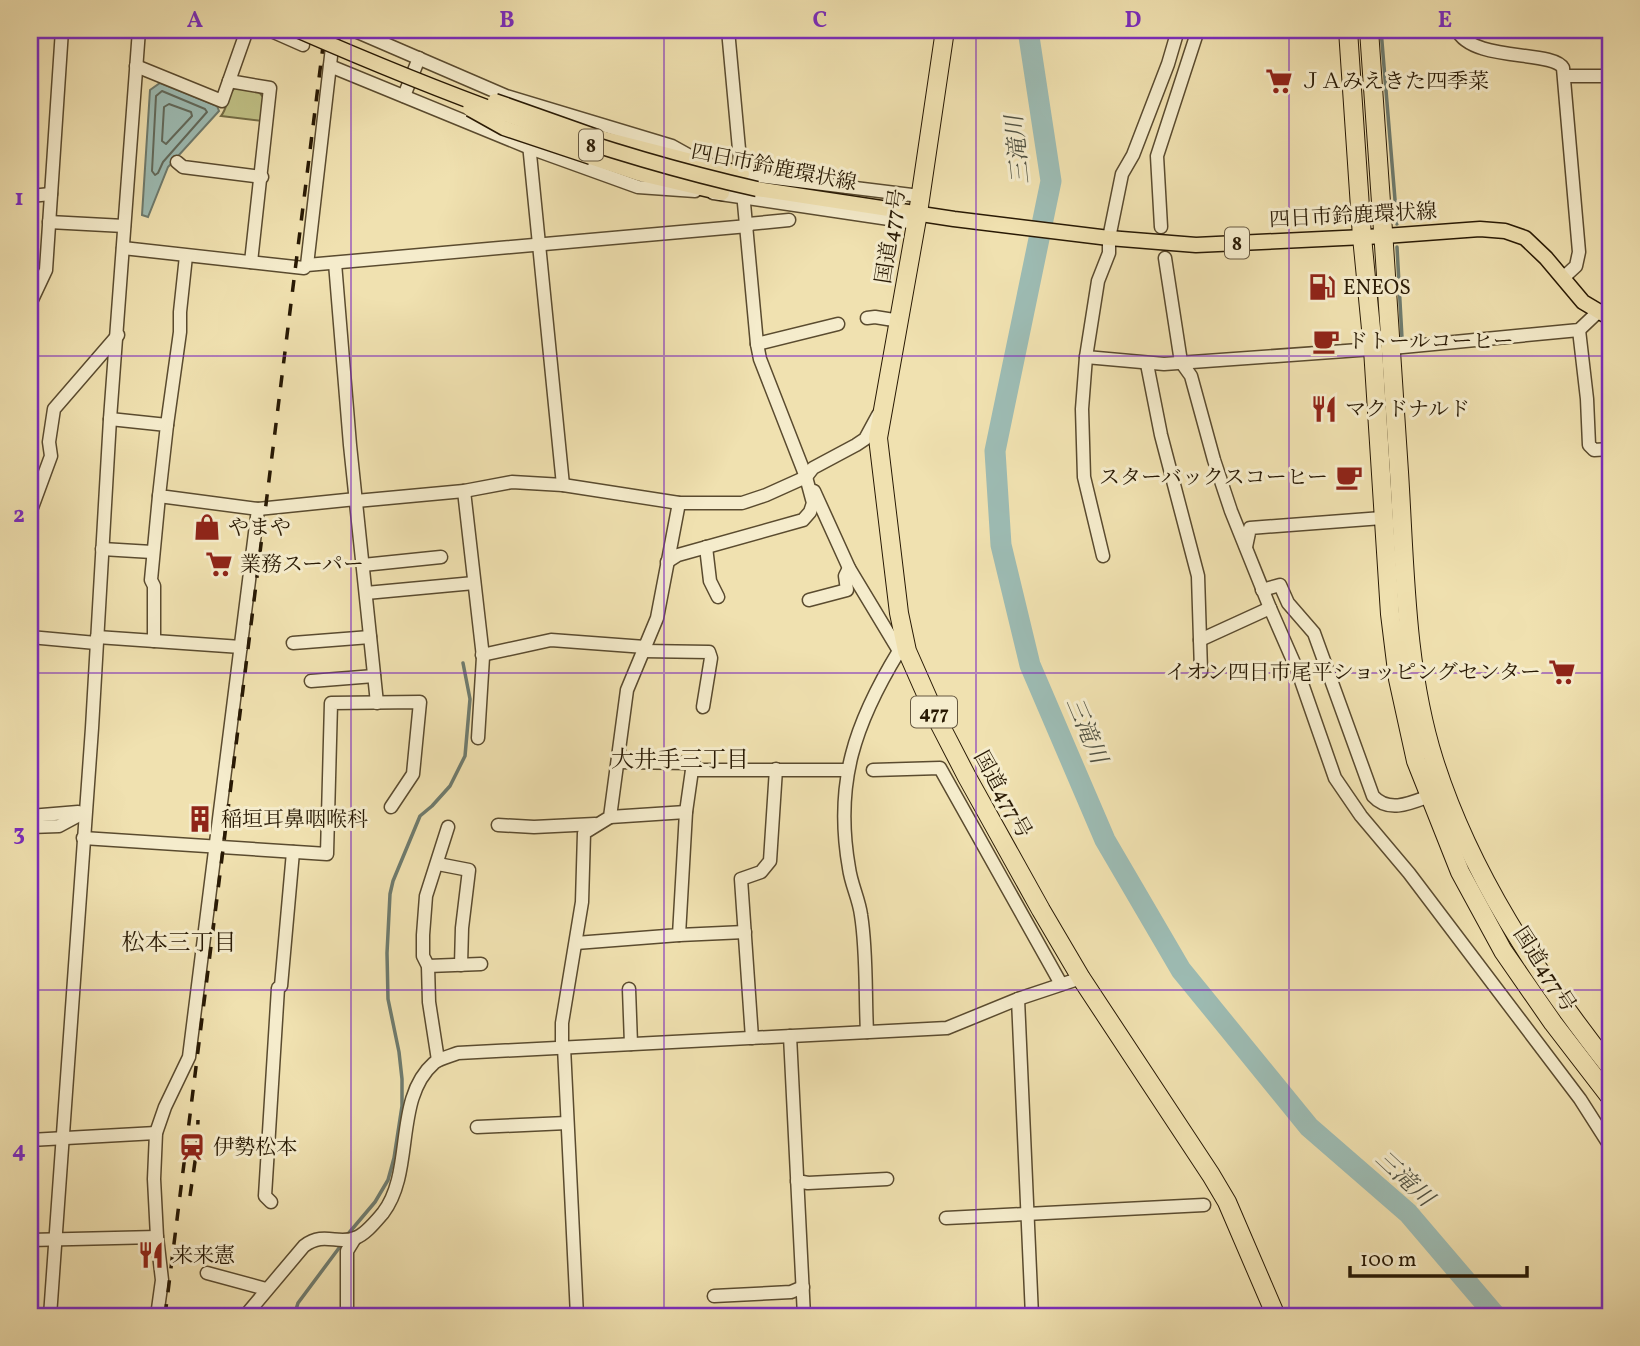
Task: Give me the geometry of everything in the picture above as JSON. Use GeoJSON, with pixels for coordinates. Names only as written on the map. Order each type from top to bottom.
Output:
{"type":"FeatureCollection","features":[{"type":"Feature","properties":{"kind":"highway","name":"国道477号"},"geometry":{"type":"LineString","coordinates":[[945,30],[900,321],[878,439],[903,651],[967,777],[1081,978],[1217,1184],[1276,1316]]}},
{"type":"Feature","properties":{"kind":"highway","name":"国道477号"},"geometry":{"type":"LineString","coordinates":[[1348,30],[1390,614],[1398,679],[1416,761],[1515,934],[1566,1010],[1610,1067]]}},
{"type":"Feature","properties":{"kind":"highway","name":"国道477号"},"geometry":{"type":"LineString","coordinates":[[1369,30],[1412,651],[1417,687],[1434,758],[1437,794],[1460,872],[1503,951],[1553,1023],[1610,1097]]}},
{"type":"Feature","properties":{"kind":"main road","name":"四日市鈴鹿環状線"},"geometry":{"type":"LineString","coordinates":[[297,30],[429,86],[589,145],[757,189],[918,211],[954,219],[1109,238],[1196,245],[1480,229],[1505,231],[1525,238],[1546,258],[1583,302],[1604,315]]}},
{"type":"Feature","properties":{"kind":"main road","name":"8"},"geometry":{"type":"LineString","coordinates":[[429,86],[489,99],[597,137],[742,174]]}},
{"type":"Feature","properties":{"kind":"main road","name":"8"},"geometry":{"type":"LineString","coordinates":[[429,86],[504,128],[641,174],[722,193]]}},
{"type":"Feature","properties":{"kind":"street"},"geometry":{"type":"LineString","coordinates":[[30,304],[46,270],[62,30]]}},
{"type":"Feature","properties":{"kind":"street"},"geometry":{"type":"LineString","coordinates":[[50,1316],[139,30]]}},
{"type":"Feature","properties":{"kind":"street"},"geometry":{"type":"LineString","coordinates":[[136,66],[222,101],[247,30]]}},
{"type":"Feature","properties":{"kind":"street"},"geometry":{"type":"LineString","coordinates":[[269,30],[303,45]]}},
{"type":"Feature","properties":{"kind":"street"},"geometry":{"type":"LineString","coordinates":[[307,265],[334,30]]}},
{"type":"Feature","properties":{"kind":"street"},"geometry":{"type":"LineString","coordinates":[[353,30],[506,96],[673,146],[703,164]]}},
{"type":"Feature","properties":{"kind":"street"},"geometry":{"type":"LineString","coordinates":[[728,30],[760,359],[806,477],[849,568],[903,651],[866,710],[847,770],[846,846],[849,871],[861,915],[867,1032]]}},
{"type":"Feature","properties":{"kind":"street"},"geometry":{"type":"LineString","coordinates":[[1161,227],[1157,156],[1198,30]]}},
{"type":"Feature","properties":{"kind":"street"},"geometry":{"type":"LineString","coordinates":[[1457,30],[1461,38],[1474,46],[1561,63],[1565,76],[1579,252],[1576,267],[1563,278]]}},
{"type":"Feature","properties":{"kind":"street"},"geometry":{"type":"LineString","coordinates":[[1103,556],[1083,465],[1082,409],[1086,357],[1098,281],[1109,253],[1109,238],[1122,174],[1133,155],[1179,34]]}},
{"type":"Feature","properties":{"kind":"street"},"geometry":{"type":"LineString","coordinates":[[404,96],[419,58]]}},
{"type":"Feature","properties":{"kind":"street"},"geometry":{"type":"LineString","coordinates":[[330,66],[530,148],[638,187],[722,193],[744,199],[918,211]]}},
{"type":"Feature","properties":{"kind":"street"},"geometry":{"type":"LineString","coordinates":[[1565,76],[1610,76]]}},
{"type":"Feature","properties":{"kind":"street"},"geometry":{"type":"LineString","coordinates":[[229,81],[270,88],[251,262]]}},
{"type":"Feature","properties":{"kind":"street"},"geometry":{"type":"LineString","coordinates":[[525,102],[563,485]]}},
{"type":"Feature","properties":{"kind":"street"},"geometry":{"type":"LineString","coordinates":[[177,162],[183,167],[262,177]]}},
{"type":"Feature","properties":{"kind":"street"},"geometry":{"type":"LineString","coordinates":[[742,174],[918,211]]}},
{"type":"Feature","properties":{"kind":"street"},"geometry":{"type":"LineString","coordinates":[[30,195],[51,194]]}},
{"type":"Feature","properties":{"kind":"street"},"geometry":{"type":"LineString","coordinates":[[123,248],[295,268],[789,220]]}},
{"type":"Feature","properties":{"kind":"street"},"geometry":{"type":"LineString","coordinates":[[49,222],[124,226]]}},
{"type":"Feature","properties":{"kind":"street"},"geometry":{"type":"LineString","coordinates":[[153,641],[154,586],[150,580],[152,552],[187,256]]}},
{"type":"Feature","properties":{"kind":"street"},"geometry":{"type":"LineString","coordinates":[[1165,258],[1181,362],[1191,376],[1214,460],[1262,590],[1298,671],[1335,778],[1361,816],[1409,873],[1555,1066],[1610,1146]]}},
{"type":"Feature","properties":{"kind":"street"},"geometry":{"type":"LineString","coordinates":[[335,263],[377,703]]}},
{"type":"Feature","properties":{"kind":"street"},"geometry":{"type":"LineString","coordinates":[[1392,348],[1579,330],[1604,315]]}},
{"type":"Feature","properties":{"kind":"street"},"geometry":{"type":"LineString","coordinates":[[867,318],[900,321]]}},
{"type":"Feature","properties":{"kind":"street"},"geometry":{"type":"LineString","coordinates":[[757,344],[838,324]]}},
{"type":"Feature","properties":{"kind":"street"},"geometry":{"type":"LineString","coordinates":[[1579,330],[1589,445],[1594,450],[1610,449]]}},
{"type":"Feature","properties":{"kind":"street"},"geometry":{"type":"LineString","coordinates":[[30,513],[33,495],[51,456],[49,442],[54,409],[118,335]]}},
{"type":"Feature","properties":{"kind":"street"},"geometry":{"type":"LineString","coordinates":[[1086,357],[1147,364],[1373,349]]}},
{"type":"Feature","properties":{"kind":"street"},"geometry":{"type":"LineString","coordinates":[[1147,364],[1161,435],[1198,576],[1201,671]]}},
{"type":"Feature","properties":{"kind":"street"},"geometry":{"type":"LineString","coordinates":[[159,496],[258,509],[464,491],[512,482],[563,485],[679,503],[742,503],[806,477],[813,468],[865,439],[887,396]]}},
{"type":"Feature","properties":{"kind":"street"},"geometry":{"type":"LineString","coordinates":[[110,419],[167,425]]}},
{"type":"Feature","properties":{"kind":"street"},"geometry":{"type":"LineString","coordinates":[[667,562],[678,555],[803,520],[813,503],[806,477]]}},
{"type":"Feature","properties":{"kind":"street"},"geometry":{"type":"LineString","coordinates":[[464,491],[482,655],[478,738]]}},
{"type":"Feature","properties":{"kind":"street"},"geometry":{"type":"LineString","coordinates":[[577,1316],[562,1023],[582,902],[584,833],[604,820],[618,762],[627,690],[657,618],[679,503]]}},
{"type":"Feature","properties":{"kind":"street"},"geometry":{"type":"LineString","coordinates":[[157,1316],[162,1280],[154,1179],[156,1133],[165,1107],[189,1057],[258,509]]}},
{"type":"Feature","properties":{"kind":"street"},"geometry":{"type":"LineString","coordinates":[[1246,548],[1250,528],[1382,518]]}},
{"type":"Feature","properties":{"kind":"street"},"geometry":{"type":"LineString","coordinates":[[706,547],[710,581],[718,597]]}},
{"type":"Feature","properties":{"kind":"street"},"geometry":{"type":"LineString","coordinates":[[102,549],[152,552]]}},
{"type":"Feature","properties":{"kind":"street"},"geometry":{"type":"LineString","coordinates":[[363,565],[441,557]]}},
{"type":"Feature","properties":{"kind":"street"},"geometry":{"type":"LineString","coordinates":[[808,600],[847,590],[845,576],[849,568]]}},
{"type":"Feature","properties":{"kind":"street"},"geometry":{"type":"LineString","coordinates":[[366,593],[474,583]]}},
{"type":"Feature","properties":{"kind":"street"},"geometry":{"type":"LineString","coordinates":[[1262,590],[1280,586],[1288,603],[1314,633],[1373,796],[1392,806],[1437,794]]}},
{"type":"Feature","properties":{"kind":"street"},"geometry":{"type":"LineString","coordinates":[[1200,640],[1270,608]]}},
{"type":"Feature","properties":{"kind":"street"},"geometry":{"type":"LineString","coordinates":[[30,637],[241,647]]}},
{"type":"Feature","properties":{"kind":"street"},"geometry":{"type":"LineString","coordinates":[[293,643],[370,637]]}},
{"type":"Feature","properties":{"kind":"street"},"geometry":{"type":"LineString","coordinates":[[482,655],[551,640],[709,652],[712,658],[703,707]]}},
{"type":"Feature","properties":{"kind":"street"},"geometry":{"type":"LineString","coordinates":[[311,681],[374,676]]}},
{"type":"Feature","properties":{"kind":"street"},"geometry":{"type":"LineString","coordinates":[[83,838],[327,854],[331,703],[420,702],[413,774],[391,807]]}},
{"type":"Feature","properties":{"kind":"street"},"geometry":{"type":"LineString","coordinates":[[618,762],[694,764],[686,812],[679,935]]}},
{"type":"Feature","properties":{"kind":"street"},"geometry":{"type":"LineString","coordinates":[[873,770],[940,768],[1061,984]]}},
{"type":"Feature","properties":{"kind":"street"},"geometry":{"type":"LineString","coordinates":[[692,769],[847,770]]}},
{"type":"Feature","properties":{"kind":"street"},"geometry":{"type":"LineString","coordinates":[[752,1038],[741,879],[761,872],[770,861],[776,769]]}},
{"type":"Feature","properties":{"kind":"street"},"geometry":{"type":"LineString","coordinates":[[30,816],[85,812]]}},
{"type":"Feature","properties":{"kind":"street"},"geometry":{"type":"LineString","coordinates":[[30,827],[59,826],[85,812]]}},
{"type":"Feature","properties":{"kind":"street"},"geometry":{"type":"LineString","coordinates":[[498,825],[534,827],[686,812]]}},
{"type":"Feature","properties":{"kind":"street"},"geometry":{"type":"LineString","coordinates":[[438,1060],[429,1002],[428,966],[424,956],[424,908],[448,827]]}},
{"type":"Feature","properties":{"kind":"street"},"geometry":{"type":"LineString","coordinates":[[271,1202],[265,1196],[271,1084],[293,852]]}},
{"type":"Feature","properties":{"kind":"street"},"geometry":{"type":"LineString","coordinates":[[438,864],[469,870],[462,928],[461,965]]}},
{"type":"Feature","properties":{"kind":"street"},"geometry":{"type":"LineString","coordinates":[[576,943],[745,932]]}},
{"type":"Feature","properties":{"kind":"street"},"geometry":{"type":"LineString","coordinates":[[428,966],[481,964]]}},
{"type":"Feature","properties":{"kind":"street"},"geometry":{"type":"LineString","coordinates":[[245,1316],[304,1246],[314,1238],[349,1238],[370,1227],[385,1210],[400,1168],[413,1094],[421,1077],[438,1060],[458,1053],[947,1028],[1018,999],[1081,978]]}},
{"type":"Feature","properties":{"kind":"street"},"geometry":{"type":"LineString","coordinates":[[629,989],[631,1044]]}},
{"type":"Feature","properties":{"kind":"street"},"geometry":{"type":"LineString","coordinates":[[1018,999],[1032,1316]]}},
{"type":"Feature","properties":{"kind":"street"},"geometry":{"type":"LineString","coordinates":[[790,1036],[804,1316]]}},
{"type":"Feature","properties":{"kind":"street"},"geometry":{"type":"LineString","coordinates":[[477,1127],[567,1123]]}},
{"type":"Feature","properties":{"kind":"street"},"geometry":{"type":"LineString","coordinates":[[30,1140],[156,1133]]}},
{"type":"Feature","properties":{"kind":"street"},"geometry":{"type":"LineString","coordinates":[[797,1181],[808,1183],[887,1179]]}},
{"type":"Feature","properties":{"kind":"street"},"geometry":{"type":"LineString","coordinates":[[946,1218],[1204,1205]]}},
{"type":"Feature","properties":{"kind":"street"},"geometry":{"type":"LineString","coordinates":[[30,1240],[157,1237]]}},
{"type":"Feature","properties":{"kind":"street"},"geometry":{"type":"LineString","coordinates":[[347,1316],[349,1238]]}},
{"type":"Feature","properties":{"kind":"street"},"geometry":{"type":"LineString","coordinates":[[207,1273],[266,1289]]}},
{"type":"Feature","properties":{"kind":"street"},"geometry":{"type":"LineString","coordinates":[[714,1296],[791,1292],[803,1287]]}},
{"type":"Feature","properties":{"kind":"green space"},"geometry":{"type":"Polygon","coordinates":[[[236,87],[259,92],[264,98],[262,121],[221,116],[236,87]]]}},
{"type":"Feature","properties":{"kind":"water"},"geometry":{"type":"Polygon","coordinates":[[[160,83],[217,106],[219,111],[168,167],[148,217],[142,215],[150,90],[160,83]]]}},
{"type":"Feature","properties":{"kind":"waterway","name":"三滝川"},"geometry":{"type":"LineString","coordinates":[[1028,30],[1051,181],[995,451],[1001,545],[1030,665],[1105,840],[1181,970],[1309,1127],[1408,1213],[1496,1316]]}},
{"type":"Feature","properties":{"kind":"waterway"},"geometry":{"type":"LineString","coordinates":[[1381,30],[1397,224]]}},
{"type":"Feature","properties":{"kind":"waterway"},"geometry":{"type":"LineString","coordinates":[[1397,247],[1402,338]]}},
{"type":"Feature","properties":{"kind":"waterway"},"geometry":{"type":"LineString","coordinates":[[348,1234],[375,1202],[388,1180],[394,1158],[402,1106],[402,1079],[388,999],[390,894],[420,816],[450,786],[465,756],[470,699],[463,663]]}},
{"type":"Feature","properties":{"kind":"waterway"},"geometry":{"type":"LineString","coordinates":[[294,1316],[298,1303],[342,1244]]}},
{"type":"Feature","properties":{"kind":"railway"},"geometry":{"type":"LineString","coordinates":[[165,1316],[325,30]]}},
{"type":"Feature","properties":{"kind":"railway"},"geometry":{"type":"LineString","coordinates":[[190,1196],[198,1120]]}},
{"type":"Feature","properties":{"kind":"place","name":"ＪＡみえきた四季菜"},"geometry":{"type":"Point","coordinates":[1279,81]}},
{"type":"Feature","properties":{"kind":"place","name":"ENEOS"},"geometry":{"type":"Point","coordinates":[1322,287]}},
{"type":"Feature","properties":{"kind":"place","name":"ドトールコーヒー"},"geometry":{"type":"Point","coordinates":[1326,341]}},
{"type":"Feature","properties":{"kind":"place","name":"マクドナルド"},"geometry":{"type":"Point","coordinates":[1324,409]}},
{"type":"Feature","properties":{"kind":"place","name":"スターバックスコーヒー"},"geometry":{"type":"Point","coordinates":[1349,477]}},
{"type":"Feature","properties":{"kind":"place","name":"やまや"},"geometry":{"type":"Point","coordinates":[207,527]}},
{"type":"Feature","properties":{"kind":"place","name":"業務スーパー"},"geometry":{"type":"Point","coordinates":[219,564]}},
{"type":"Feature","properties":{"kind":"place","name":"イオン四日市尾平ショッピングセンター"},"geometry":{"type":"Point","coordinates":[1562,672]}},
{"type":"Feature","properties":{"kind":"place","name":"稲垣耳鼻咽喉科"},"geometry":{"type":"Point","coordinates":[200,819]}},
{"type":"Feature","properties":{"kind":"place","name":"伊勢松本"},"geometry":{"type":"Point","coordinates":[192,1147]}},
{"type":"Feature","properties":{"kind":"place","name":"来来憲"},"geometry":{"type":"Point","coordinates":[151,1255]}},
{"type":"Feature","properties":{"kind":"district","name":"大井手三丁目"},"geometry":{"type":"Point","coordinates":[680,759]}},
{"type":"Feature","properties":{"kind":"district","name":"松本三丁目"},"geometry":{"type":"Point","coordinates":[179,942]}}]}
